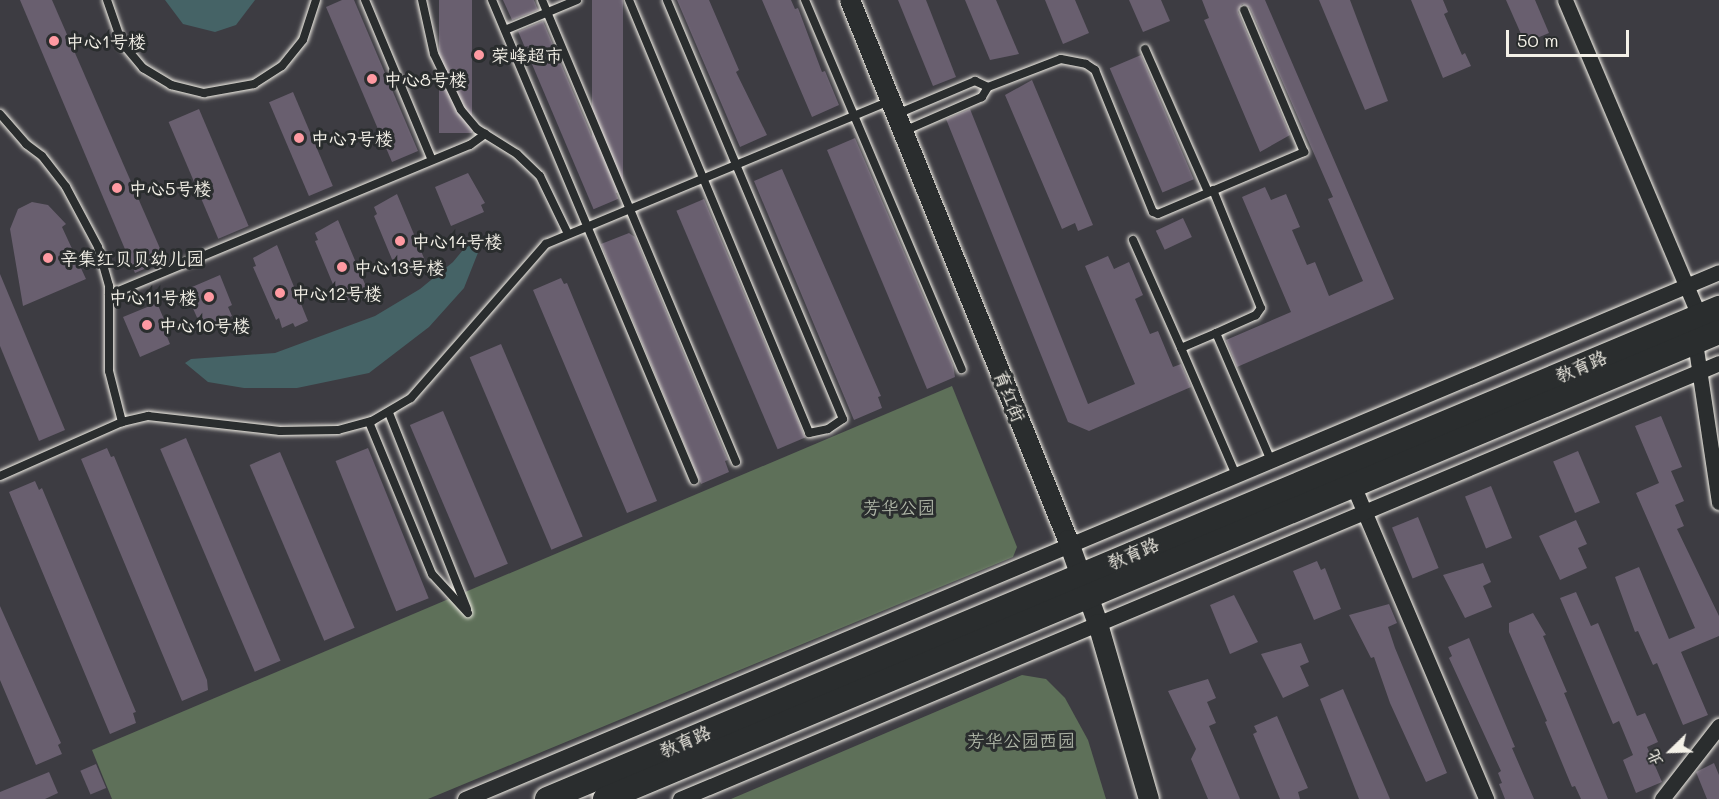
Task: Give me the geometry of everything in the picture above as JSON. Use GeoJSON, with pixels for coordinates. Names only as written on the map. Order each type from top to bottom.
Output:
{"type":"FeatureCollection","features":[{"type":"Feature","properties":{"kind":"main road","name":"教育路"},"geometry":{"type":"LineString","coordinates":[[604,799],[1709,312]]}},
{"type":"Feature","properties":{"kind":"main road","name":"教育路"},"geometry":{"type":"LineString","coordinates":[[547,799],[1084,586],[1353,485],[1719,332]]}},
{"type":"Feature","properties":{"kind":"street","name":"育红街"},"geometry":{"type":"LineString","coordinates":[[850,0],[1070,545],[1098,624],[1149,799]]}},
{"type":"Feature","properties":{"kind":"street"},"geometry":{"type":"LineString","coordinates":[[1565,0],[1686,286],[1709,312]]}},
{"type":"Feature","properties":{"kind":"street"},"geometry":{"type":"LineString","coordinates":[[465,799],[1719,272]]}},
{"type":"Feature","properties":{"kind":"street"},"geometry":{"type":"LineString","coordinates":[[1695,342],[1719,502]]}},
{"type":"Feature","properties":{"kind":"street"},"geometry":{"type":"LineString","coordinates":[[680,799],[1719,363]]}},
{"type":"Feature","properties":{"kind":"street"},"geometry":{"type":"LineString","coordinates":[[1353,485],[1486,799]]}},
{"type":"Feature","properties":{"kind":"street"},"geometry":{"type":"LineString","coordinates":[[1662,799],[1719,726]]}},
{"type":"Feature","properties":{"kind":"lane"},"geometry":{"type":"LineString","coordinates":[[107,0],[118,36],[143,68],[171,85],[204,93],[254,84],[282,66],[303,40],[316,0]]}},
{"type":"Feature","properties":{"kind":"lane"},"geometry":{"type":"LineString","coordinates":[[365,0],[432,160]]}},
{"type":"Feature","properties":{"kind":"lane"},"geometry":{"type":"LineString","coordinates":[[423,0],[429,38],[453,97],[485,134],[540,176],[568,234]]}},
{"type":"Feature","properties":{"kind":"lane"},"geometry":{"type":"LineString","coordinates":[[492,0],[693,480]]}},
{"type":"Feature","properties":{"kind":"lane"},"geometry":{"type":"LineString","coordinates":[[542,0],[736,462]]}},
{"type":"Feature","properties":{"kind":"lane"},"geometry":{"type":"LineString","coordinates":[[505,30],[577,0]]}},
{"type":"Feature","properties":{"kind":"lane"},"geometry":{"type":"LineString","coordinates":[[629,0],[810,433],[828,429],[843,419],[667,0]]}},
{"type":"Feature","properties":{"kind":"lane"},"geometry":{"type":"LineString","coordinates":[[805,0],[962,369]]}},
{"type":"Feature","properties":{"kind":"lane"},"geometry":{"type":"LineString","coordinates":[[0,476],[122,422],[148,416],[314,432],[369,422],[389,413],[411,398],[534,255],[568,234],[855,116],[897,115],[982,97],[988,87],[1050,61],[1086,64],[1095,70],[1153,212],[1158,214],[1304,152],[1244,10]]}},
{"type":"Feature","properties":{"kind":"lane"},"geometry":{"type":"LineString","coordinates":[[1145,49],[1261,308],[1256,315],[1181,348]]}},
{"type":"Feature","properties":{"kind":"lane"},"geometry":{"type":"LineString","coordinates":[[897,115],[975,81],[988,87]]}},
{"type":"Feature","properties":{"kind":"lane"},"geometry":{"type":"LineString","coordinates":[[0,114],[26,144],[42,156],[66,187],[98,247],[109,295],[109,370],[122,422]]}},
{"type":"Feature","properties":{"kind":"lane"},"geometry":{"type":"LineString","coordinates":[[109,295],[470,145],[485,134]]}},
{"type":"Feature","properties":{"kind":"lane"},"geometry":{"type":"LineString","coordinates":[[1133,240],[1236,475]]}},
{"type":"Feature","properties":{"kind":"lane"},"geometry":{"type":"LineString","coordinates":[[1216,333],[1271,461]]}},
{"type":"Feature","properties":{"kind":"lane"},"geometry":{"type":"LineString","coordinates":[[369,422],[432,574],[468,613],[389,413]]}},
{"type":"Feature","properties":{"kind":"green space","name":"芳华公园"},"geometry":{"type":"Polygon","coordinates":[[[952,386],[1017,547],[1013,557],[428,799],[112,799],[92,750],[952,386]]]}},
{"type":"Feature","properties":{"kind":"green space","name":"芳华公园西园"},"geometry":{"type":"Polygon","coordinates":[[[1022,675],[1046,679],[1065,698],[1088,740],[1106,799],[731,799],[1022,675]]]}},
{"type":"Feature","properties":{"kind":"water"},"geometry":{"type":"Polygon","coordinates":[[[165,0],[255,0],[236,25],[215,32],[183,24],[165,0]]]}},
{"type":"Feature","properties":{"kind":"water"},"geometry":{"type":"Polygon","coordinates":[[[477,233],[483,240],[464,288],[429,327],[369,373],[297,388],[244,388],[208,382],[185,363],[191,359],[275,353],[375,316],[420,289],[453,262],[477,233]]]}},
{"type":"Feature","properties":{"kind":"building"},"geometry":{"type":"Polygon","coordinates":[[[20,0],[52,0],[165,260],[135,273],[20,0]]]}},
{"type":"Feature","properties":{"kind":"building","name":"中心8号楼"},"geometry":{"type":"Polygon","coordinates":[[[342,0],[354,0],[418,151],[392,162],[326,7],[342,0]]]}},
{"type":"Feature","properties":{"kind":"building"},"geometry":{"type":"Polygon","coordinates":[[[439,0],[472,0],[472,133],[439,133],[439,0]]]}},
{"type":"Feature","properties":{"kind":"building"},"geometry":{"type":"Polygon","coordinates":[[[503,0],[534,0],[538,10],[512,20],[503,0]]]}},
{"type":"Feature","properties":{"kind":"building"},"geometry":{"type":"Polygon","coordinates":[[[592,0],[623,0],[623,193],[592,193],[592,0]]]}},
{"type":"Feature","properties":{"kind":"building"},"geometry":{"type":"Polygon","coordinates":[[[677,0],[709,0],[739,70],[736,72],[767,135],[740,147],[677,0]]]}},
{"type":"Feature","properties":{"kind":"building"},"geometry":{"type":"Polygon","coordinates":[[[762,0],[791,0],[795,9],[798,8],[822,72],[825,71],[839,105],[812,117],[762,0]]]}},
{"type":"Feature","properties":{"kind":"building"},"geometry":{"type":"Polygon","coordinates":[[[898,0],[926,0],[956,77],[933,86],[898,0]]]}},
{"type":"Feature","properties":{"kind":"building"},"geometry":{"type":"Polygon","coordinates":[[[965,0],[996,0],[1019,54],[990,60],[965,0]]]}},
{"type":"Feature","properties":{"kind":"building"},"geometry":{"type":"Polygon","coordinates":[[[1045,0],[1075,0],[1089,33],[1063,44],[1045,0]]]}},
{"type":"Feature","properties":{"kind":"building"},"geometry":{"type":"Polygon","coordinates":[[[1129,0],[1161,0],[1170,21],[1143,32],[1129,0]]]}},
{"type":"Feature","properties":{"kind":"building"},"geometry":{"type":"Polygon","coordinates":[[[1202,0],[1265,0],[1394,299],[1237,367],[1226,340],[1291,312],[1242,197],[1265,187],[1271,200],[1286,194],[1300,227],[1292,230],[1307,265],[1315,262],[1329,296],[1363,281],[1328,199],[1333,197],[1250,8],[1242,4],[1238,12],[1290,135],[1260,152],[1204,20],[1209,18],[1202,0]]]}},
{"type":"Feature","properties":{"kind":"building"},"geometry":{"type":"Polygon","coordinates":[[[1319,0],[1350,0],[1388,101],[1365,110],[1319,0]]]}},
{"type":"Feature","properties":{"kind":"building"},"geometry":{"type":"Polygon","coordinates":[[[1411,0],[1443,0],[1448,12],[1444,14],[1462,55],[1465,53],[1471,66],[1443,78],[1411,0]]]}},
{"type":"Feature","properties":{"kind":"building"},"geometry":{"type":"Polygon","coordinates":[[[1506,0],[1535,0],[1549,33],[1525,43],[1506,0]]]}},
{"type":"Feature","properties":{"kind":"building"},"geometry":{"type":"Polygon","coordinates":[[[543,21],[618,199],[594,209],[518,32],[543,21]]]}},
{"type":"Feature","properties":{"kind":"building"},"geometry":{"type":"Polygon","coordinates":[[[1141,55],[1194,179],[1162,193],[1110,68],[1141,55]]]}},
{"type":"Feature","properties":{"kind":"building"},"geometry":{"type":"Polygon","coordinates":[[[1032,80],[1093,225],[1078,231],[1075,223],[1062,229],[1005,95],[1032,80]]]}},
{"type":"Feature","properties":{"kind":"building","name":"中心7号楼"},"geometry":{"type":"Polygon","coordinates":[[[293,92],[333,186],[309,196],[269,102],[293,92]]]}},
{"type":"Feature","properties":{"kind":"building"},"geometry":{"type":"Polygon","coordinates":[[[199,109],[249,226],[218,239],[169,122],[199,109]]]}},
{"type":"Feature","properties":{"kind":"building"},"geometry":{"type":"Polygon","coordinates":[[[970,109],[1088,404],[1135,384],[1085,266],[1108,256],[1114,269],[1129,262],[1143,295],[1135,299],[1150,334],[1158,331],[1173,367],[1181,364],[1191,387],[1089,431],[1068,422],[946,119],[970,109]]]}},
{"type":"Feature","properties":{"kind":"building"},"geometry":{"type":"Polygon","coordinates":[[[855,138],[953,365],[955,377],[927,389],[827,150],[855,138]]]}},
{"type":"Feature","properties":{"kind":"building"},"geometry":{"type":"Polygon","coordinates":[[[782,169],[881,396],[878,397],[882,408],[854,420],[754,181],[782,169]]]}},
{"type":"Feature","properties":{"kind":"building"},"geometry":{"type":"Polygon","coordinates":[[[468,173],[485,203],[481,205],[484,212],[451,226],[435,187],[468,173]]]}},
{"type":"Feature","properties":{"kind":"building","name":"中心14号楼"},"geometry":{"type":"Polygon","coordinates":[[[397,194],[429,270],[415,276],[413,272],[402,277],[399,267],[396,269],[374,216],[377,214],[374,207],[397,194]]]}},
{"type":"Feature","properties":{"kind":"building"},"geometry":{"type":"Polygon","coordinates":[[[704,199],[805,437],[778,449],[676,211],[704,199]]]}},
{"type":"Feature","properties":{"kind":"building","name":"辛集红贝贝幼儿园"},"geometry":{"type":"Polygon","coordinates":[[[32,202],[48,205],[66,224],[62,227],[86,279],[23,306],[10,229],[18,209],[32,202]]]}},
{"type":"Feature","properties":{"kind":"building"},"geometry":{"type":"Polygon","coordinates":[[[1183,218],[1192,237],[1165,250],[1156,231],[1183,218]]]}},
{"type":"Feature","properties":{"kind":"building","name":"中心13号楼"},"geometry":{"type":"Polygon","coordinates":[[[338,220],[370,296],[356,302],[354,298],[344,302],[340,293],[337,294],[315,241],[318,240],[315,233],[338,220]]]}},
{"type":"Feature","properties":{"kind":"building"},"geometry":{"type":"Polygon","coordinates":[[[629,233],[635,237],[728,460],[725,461],[729,472],[701,484],[601,244],[629,233]]]}},
{"type":"Feature","properties":{"kind":"building","name":"中心12号楼"},"geometry":{"type":"Polygon","coordinates":[[[277,245],[308,321],[295,327],[293,323],[282,328],[279,318],[276,320],[253,267],[256,266],[253,258],[277,245]]]}},
{"type":"Feature","properties":{"kind":"building"},"geometry":{"type":"Polygon","coordinates":[[[0,274],[65,430],[39,441],[0,346],[0,274]]]}},
{"type":"Feature","properties":{"kind":"building","name":"中心11号楼"},"geometry":{"type":"Polygon","coordinates":[[[220,275],[232,305],[228,307],[232,316],[202,329],[185,290],[220,275]]]}},
{"type":"Feature","properties":{"kind":"building"},"geometry":{"type":"Polygon","coordinates":[[[561,278],[564,284],[567,283],[657,501],[627,513],[533,290],[561,278]]]}},
{"type":"Feature","properties":{"kind":"building","name":"中心10号楼"},"geometry":{"type":"Polygon","coordinates":[[[157,303],[170,333],[166,334],[170,344],[140,357],[123,317],[157,303]]]}},
{"type":"Feature","properties":{"kind":"building"},"geometry":{"type":"Polygon","coordinates":[[[501,344],[583,536],[551,550],[470,357],[501,344]]]}},
{"type":"Feature","properties":{"kind":"building"},"geometry":{"type":"Polygon","coordinates":[[[443,411],[508,564],[475,578],[410,425],[443,411]]]}},
{"type":"Feature","properties":{"kind":"building"},"geometry":{"type":"Polygon","coordinates":[[[1661,416],[1682,467],[1671,471],[1684,501],[1675,505],[1684,526],[1677,529],[1719,616],[1719,636],[1681,652],[1708,715],[1683,725],[1657,663],[1653,665],[1638,631],[1635,632],[1615,577],[1639,567],[1669,639],[1695,628],[1636,493],[1659,483],[1635,426],[1661,416]]]}},
{"type":"Feature","properties":{"kind":"building"},"geometry":{"type":"Polygon","coordinates":[[[186,438],[281,661],[255,672],[160,449],[186,438]]]}},
{"type":"Feature","properties":{"kind":"building"},"geometry":{"type":"Polygon","coordinates":[[[107,448],[111,457],[114,456],[207,680],[208,690],[182,701],[81,459],[107,448]]]}},
{"type":"Feature","properties":{"kind":"building"},"geometry":{"type":"Polygon","coordinates":[[[368,448],[429,598],[396,611],[336,461],[368,448]]]}},
{"type":"Feature","properties":{"kind":"building"},"geometry":{"type":"Polygon","coordinates":[[[1578,451],[1600,503],[1575,513],[1553,462],[1578,451]]]}},
{"type":"Feature","properties":{"kind":"building"},"geometry":{"type":"Polygon","coordinates":[[[280,452],[355,628],[324,641],[250,465],[280,452]]]}},
{"type":"Feature","properties":{"kind":"building"},"geometry":{"type":"Polygon","coordinates":[[[35,481],[39,490],[42,488],[136,712],[133,713],[136,723],[110,734],[9,492],[35,481]]]}},
{"type":"Feature","properties":{"kind":"building"},"geometry":{"type":"Polygon","coordinates":[[[1491,486],[1512,538],[1486,548],[1465,496],[1491,486]]]}},
{"type":"Feature","properties":{"kind":"building"},"geometry":{"type":"Polygon","coordinates":[[[1418,517],[1439,568],[1413,578],[1392,527],[1418,517]]]}},
{"type":"Feature","properties":{"kind":"building"},"geometry":{"type":"Polygon","coordinates":[[[1576,520],[1587,544],[1578,548],[1587,568],[1560,580],[1539,536],[1576,520]]]}},
{"type":"Feature","properties":{"kind":"building"},"geometry":{"type":"Polygon","coordinates":[[[1317,561],[1321,570],[1325,568],[1341,609],[1314,620],[1293,571],[1317,561]]]}},
{"type":"Feature","properties":{"kind":"building"},"geometry":{"type":"Polygon","coordinates":[[[1483,563],[1491,582],[1483,586],[1492,607],[1465,618],[1443,575],[1483,563]]]}},
{"type":"Feature","properties":{"kind":"building"},"geometry":{"type":"Polygon","coordinates":[[[1576,592],[1591,626],[1598,623],[1637,716],[1645,713],[1658,742],[1647,747],[1662,782],[1636,793],[1623,760],[1633,755],[1619,721],[1613,724],[1560,598],[1576,592]]]}},
{"type":"Feature","properties":{"kind":"building"},"geometry":{"type":"Polygon","coordinates":[[[1234,595],[1258,642],[1230,654],[1210,605],[1234,595]]]}},
{"type":"Feature","properties":{"kind":"building"},"geometry":{"type":"Polygon","coordinates":[[[1389,604],[1397,623],[1388,627],[1395,648],[1447,773],[1426,782],[1390,703],[1374,657],[1371,658],[1349,615],[1389,604]]]}},
{"type":"Feature","properties":{"kind":"building"},"geometry":{"type":"Polygon","coordinates":[[[0,606],[61,743],[58,745],[62,754],[36,765],[0,680],[0,606]]]}},
{"type":"Feature","properties":{"kind":"building"},"geometry":{"type":"Polygon","coordinates":[[[1533,613],[1546,635],[1543,636],[1567,692],[1564,693],[1608,799],[1581,799],[1575,786],[1572,787],[1545,722],[1547,721],[1509,632],[1509,623],[1533,613]]]}},
{"type":"Feature","properties":{"kind":"building"},"geometry":{"type":"Polygon","coordinates":[[[1469,638],[1515,747],[1512,748],[1534,799],[1505,799],[1499,784],[1502,783],[1498,773],[1501,771],[1449,658],[1452,656],[1448,647],[1469,638]]]}},
{"type":"Feature","properties":{"kind":"building"},"geometry":{"type":"Polygon","coordinates":[[[1301,643],[1309,662],[1300,666],[1309,686],[1283,698],[1261,654],[1301,643]]]}},
{"type":"Feature","properties":{"kind":"building"},"geometry":{"type":"Polygon","coordinates":[[[1208,679],[1216,698],[1207,702],[1216,723],[1209,726],[1240,799],[1208,799],[1191,759],[1196,749],[1168,691],[1208,679]]]}},
{"type":"Feature","properties":{"kind":"building"},"geometry":{"type":"Polygon","coordinates":[[[1343,689],[1390,799],[1359,799],[1320,699],[1343,689]]]}},
{"type":"Feature","properties":{"kind":"building"},"geometry":{"type":"Polygon","coordinates":[[[1277,716],[1308,788],[1298,792],[1300,799],[1280,799],[1253,734],[1257,732],[1254,726],[1277,716]]]}},
{"type":"Feature","properties":{"kind":"building"},"geometry":{"type":"Polygon","coordinates":[[[1714,763],[1719,775],[1719,799],[1707,799],[1696,772],[1714,763]]]}},
{"type":"Feature","properties":{"kind":"building"},"geometry":{"type":"Polygon","coordinates":[[[96,764],[106,788],[91,795],[80,771],[96,764]]]}},
{"type":"Feature","properties":{"kind":"building"},"geometry":{"type":"Polygon","coordinates":[[[49,772],[58,793],[45,799],[0,799],[0,792],[49,772]]]}},
{"type":"Feature","properties":{"kind":"place","name":"中心1号楼"},"geometry":{"type":"Point","coordinates":[54,41]}},
{"type":"Feature","properties":{"kind":"place","name":"荣峰超市"},"geometry":{"type":"Point","coordinates":[479,55]}},
{"type":"Feature","properties":{"kind":"place","name":"中心8号楼"},"geometry":{"type":"Point","coordinates":[372,79]}},
{"type":"Feature","properties":{"kind":"place","name":"中心7号楼"},"geometry":{"type":"Point","coordinates":[299,138]}},
{"type":"Feature","properties":{"kind":"place","name":"中心5号楼"},"geometry":{"type":"Point","coordinates":[117,188]}},
{"type":"Feature","properties":{"kind":"place","name":"中心14号楼"},"geometry":{"type":"Point","coordinates":[400,241]}},
{"type":"Feature","properties":{"kind":"place","name":"辛集红贝贝幼儿园"},"geometry":{"type":"Point","coordinates":[48,258]}},
{"type":"Feature","properties":{"kind":"place","name":"中心13号楼"},"geometry":{"type":"Point","coordinates":[342,267]}},
{"type":"Feature","properties":{"kind":"place","name":"中心12号楼"},"geometry":{"type":"Point","coordinates":[280,293]}},
{"type":"Feature","properties":{"kind":"place","name":"中心11号楼"},"geometry":{"type":"Point","coordinates":[209,297]}},
{"type":"Feature","properties":{"kind":"place","name":"中心10号楼"},"geometry":{"type":"Point","coordinates":[147,325]}}]}
